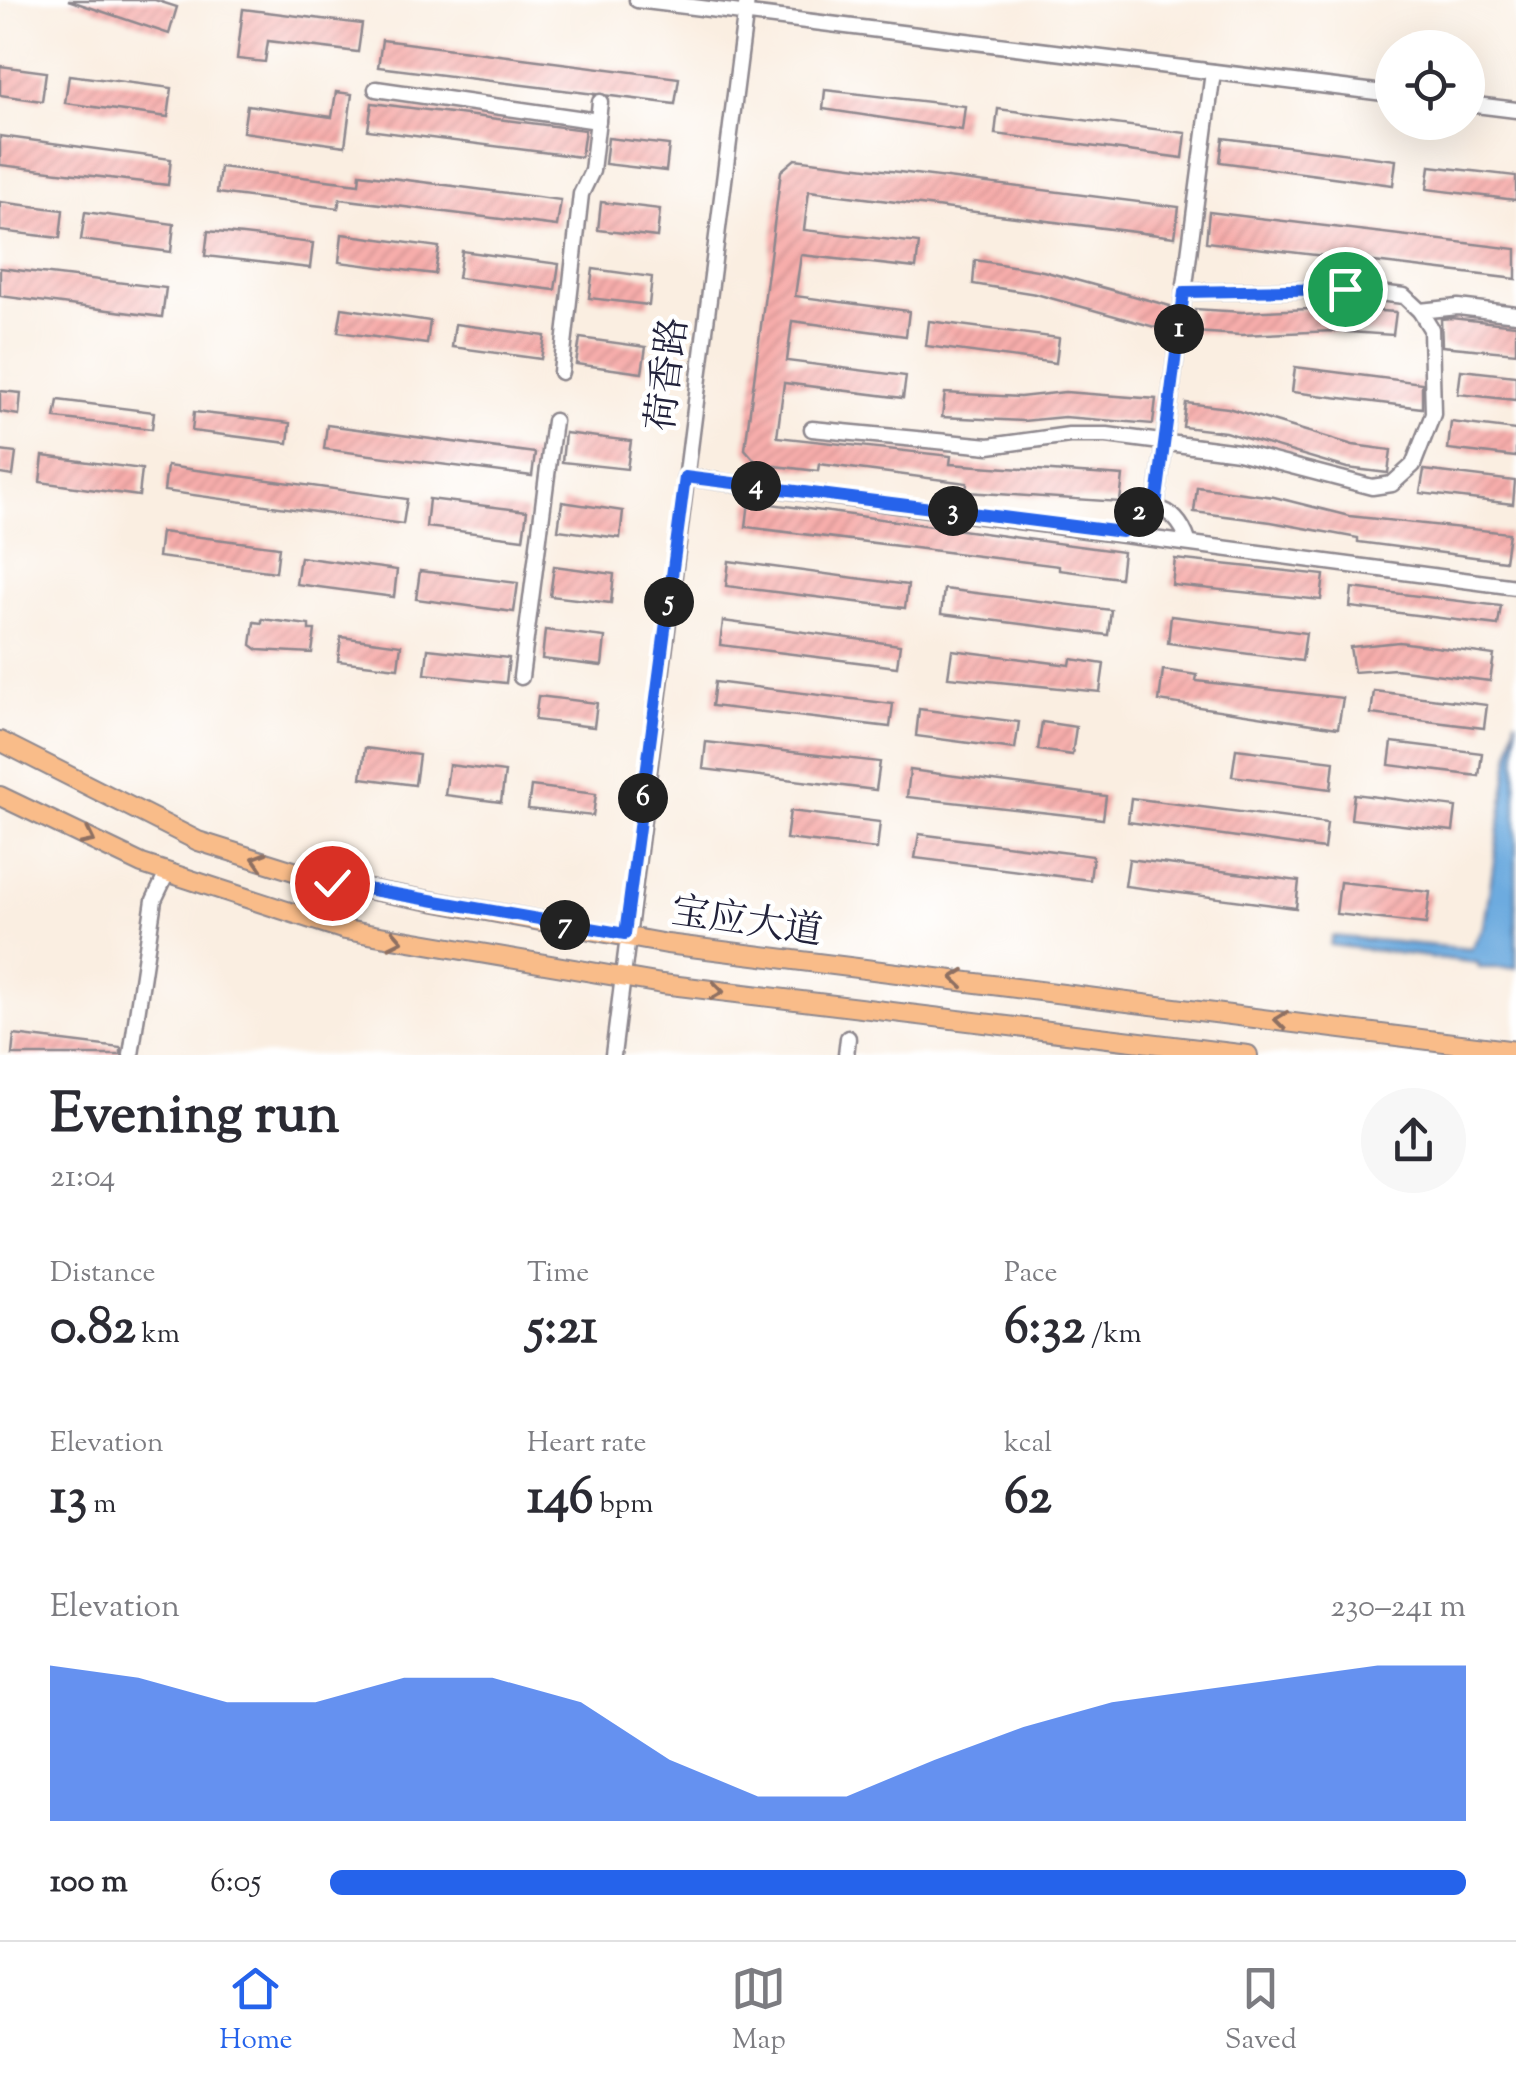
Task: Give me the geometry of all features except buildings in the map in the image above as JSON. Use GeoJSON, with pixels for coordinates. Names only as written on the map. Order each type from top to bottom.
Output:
{"type":"FeatureCollection","features":[{"type":"Feature","properties":{"kind":"main road","name":"宝应大道"},"geometry":{"type":"LineString","coordinates":[[0,740],[198,841],[332,883],[667,944],[1516,1051]]}},
{"type":"Feature","properties":{"kind":"main road","name":"宝应大道"},"geometry":{"type":"LineString","coordinates":[[0,796],[167,873],[345,930],[623,978],[1248,1055]]}},
{"type":"Feature","properties":{"kind":"street"},"geometry":{"type":"LineString","coordinates":[[637,0],[747,7],[1375,92]]}},
{"type":"Feature","properties":{"kind":"street","name":"荷香路"},"geometry":{"type":"LineString","coordinates":[[613,1055],[625,934],[747,7]]}},
{"type":"Feature","properties":{"kind":"street"},"geometry":{"type":"LineString","coordinates":[[1156,506],[1213,72]]}},
{"type":"Feature","properties":{"kind":"street"},"geometry":{"type":"LineString","coordinates":[[376,88],[598,120]]}},
{"type":"Feature","properties":{"kind":"street"},"geometry":{"type":"LineString","coordinates":[[561,372],[581,194],[592,172],[600,102]]}},
{"type":"Feature","properties":{"kind":"street"},"geometry":{"type":"LineString","coordinates":[[1485,106],[1516,110]]}},
{"type":"Feature","properties":{"kind":"street"},"geometry":{"type":"LineString","coordinates":[[812,429],[989,446],[1070,435],[1165,442],[1238,452],[1372,487],[1392,484],[1413,464],[1432,414],[1434,353],[1430,329],[1420,311],[1404,296],[1345,289],[1184,292]]}},
{"type":"Feature","properties":{"kind":"street"},"geometry":{"type":"LineString","coordinates":[[1420,311],[1458,308],[1516,314]]}},
{"type":"Feature","properties":{"kind":"street"},"geometry":{"type":"LineString","coordinates":[[522,677],[554,422]]}},
{"type":"Feature","properties":{"kind":"street"},"geometry":{"type":"LineString","coordinates":[[685,477],[1516,587]]}},
{"type":"Feature","properties":{"kind":"street"},"geometry":{"type":"LineString","coordinates":[[1122,532],[1139,511],[1156,506],[1173,513],[1188,541]]}},
{"type":"Feature","properties":{"kind":"street"},"geometry":{"type":"LineString","coordinates":[[130,1055],[154,900],[167,873]]}},
{"type":"Feature","properties":{"kind":"street"},"geometry":{"type":"LineString","coordinates":[[846,1055],[848,1038]]}},
{"type":"Feature","properties":{"kind":"water"},"geometry":{"type":"Polygon","coordinates":[[[1516,718],[1516,968],[1479,968],[1478,963],[1330,945],[1332,936],[1471,949],[1484,926],[1516,718]]]}},
{"type":"Feature","properties":{"kind":"route"},"geometry":{"type":"LineString","coordinates":[[332,883],[625,934],[685,477],[1122,532],[1139,511],[1156,506],[1184,292],[1345,289]]}}]}
